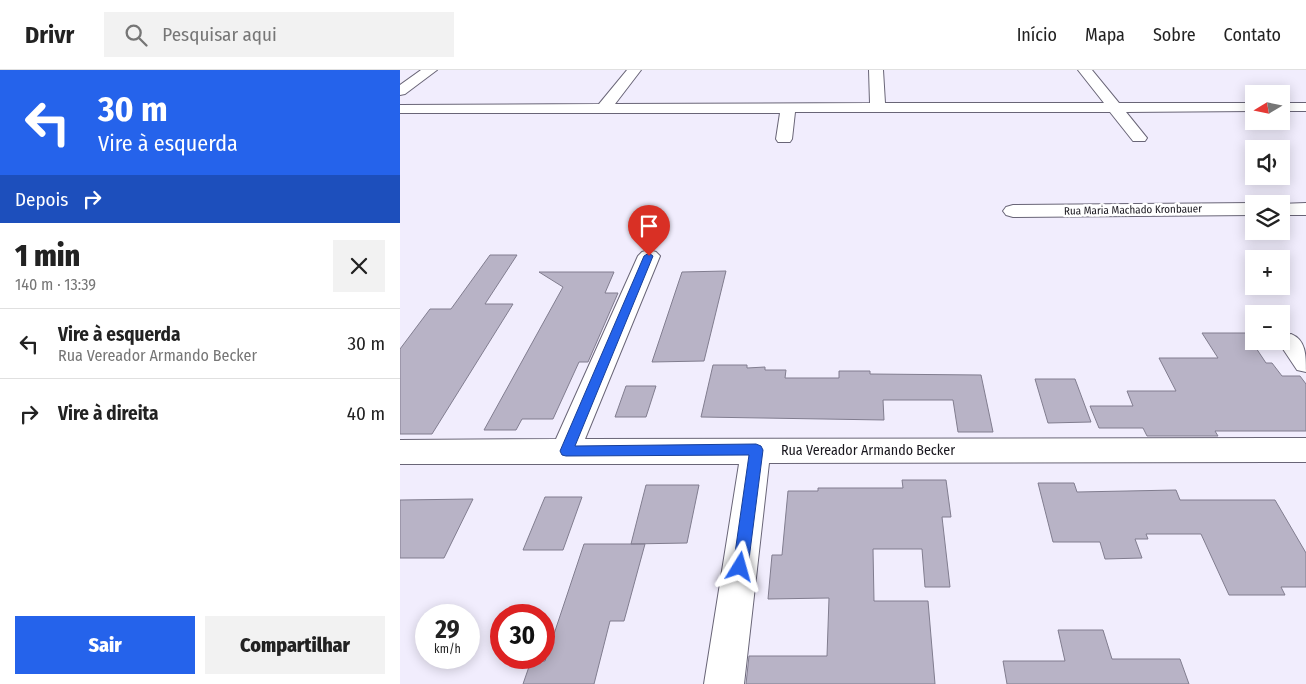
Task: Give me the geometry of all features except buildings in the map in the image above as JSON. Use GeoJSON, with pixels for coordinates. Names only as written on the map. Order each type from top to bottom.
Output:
{"type":"FeatureCollection","features":[{"type":"Feature","properties":{"kind":"street"},"geometry":{"type":"LineString","coordinates":[[400,91],[430,70]]}},
{"type":"Feature","properties":{"kind":"street"},"geometry":{"type":"LineString","coordinates":[[604,108],[634,70]]}},
{"type":"Feature","properties":{"kind":"street"},"geometry":{"type":"LineString","coordinates":[[876,70],[878,108]]}},
{"type":"Feature","properties":{"kind":"street"},"geometry":{"type":"LineString","coordinates":[[1085,70],[1138,138]]}},
{"type":"Feature","properties":{"kind":"street"},"geometry":{"type":"LineString","coordinates":[[400,109],[1245,107]]}},
{"type":"Feature","properties":{"kind":"street"},"geometry":{"type":"LineString","coordinates":[[1290,107],[1306,107]]}},
{"type":"Feature","properties":{"kind":"street"},"geometry":{"type":"LineString","coordinates":[[784,139],[788,108]]}},
{"type":"Feature","properties":{"kind":"street","name":"Rua Maria Machado Kronbauer"},"geometry":{"type":"LineString","coordinates":[[1013,212],[1245,209]]}},
{"type":"Feature","properties":{"kind":"street"},"geometry":{"type":"LineString","coordinates":[[1290,209],[1306,209]]}},
{"type":"Feature","properties":{"kind":"street"},"geometry":{"type":"LineString","coordinates":[[566,451],[649,256]]}},
{"type":"Feature","properties":{"kind":"street"},"geometry":{"type":"LineString","coordinates":[[1291,343],[1306,363]]}},
{"type":"Feature","properties":{"kind":"street"},"geometry":{"type":"LineString","coordinates":[[724,684],[756,450]]}},
{"type":"Feature","properties":{"kind":"street","name":"Rua Vereador Armando Becker"},"geometry":{"type":"LineString","coordinates":[[400,452],[1306,450]]}},
{"type":"Feature","properties":{"kind":"route"},"geometry":{"type":"LineString","coordinates":[[649,256],[566,451],[756,450],[740,567]]}}]}
